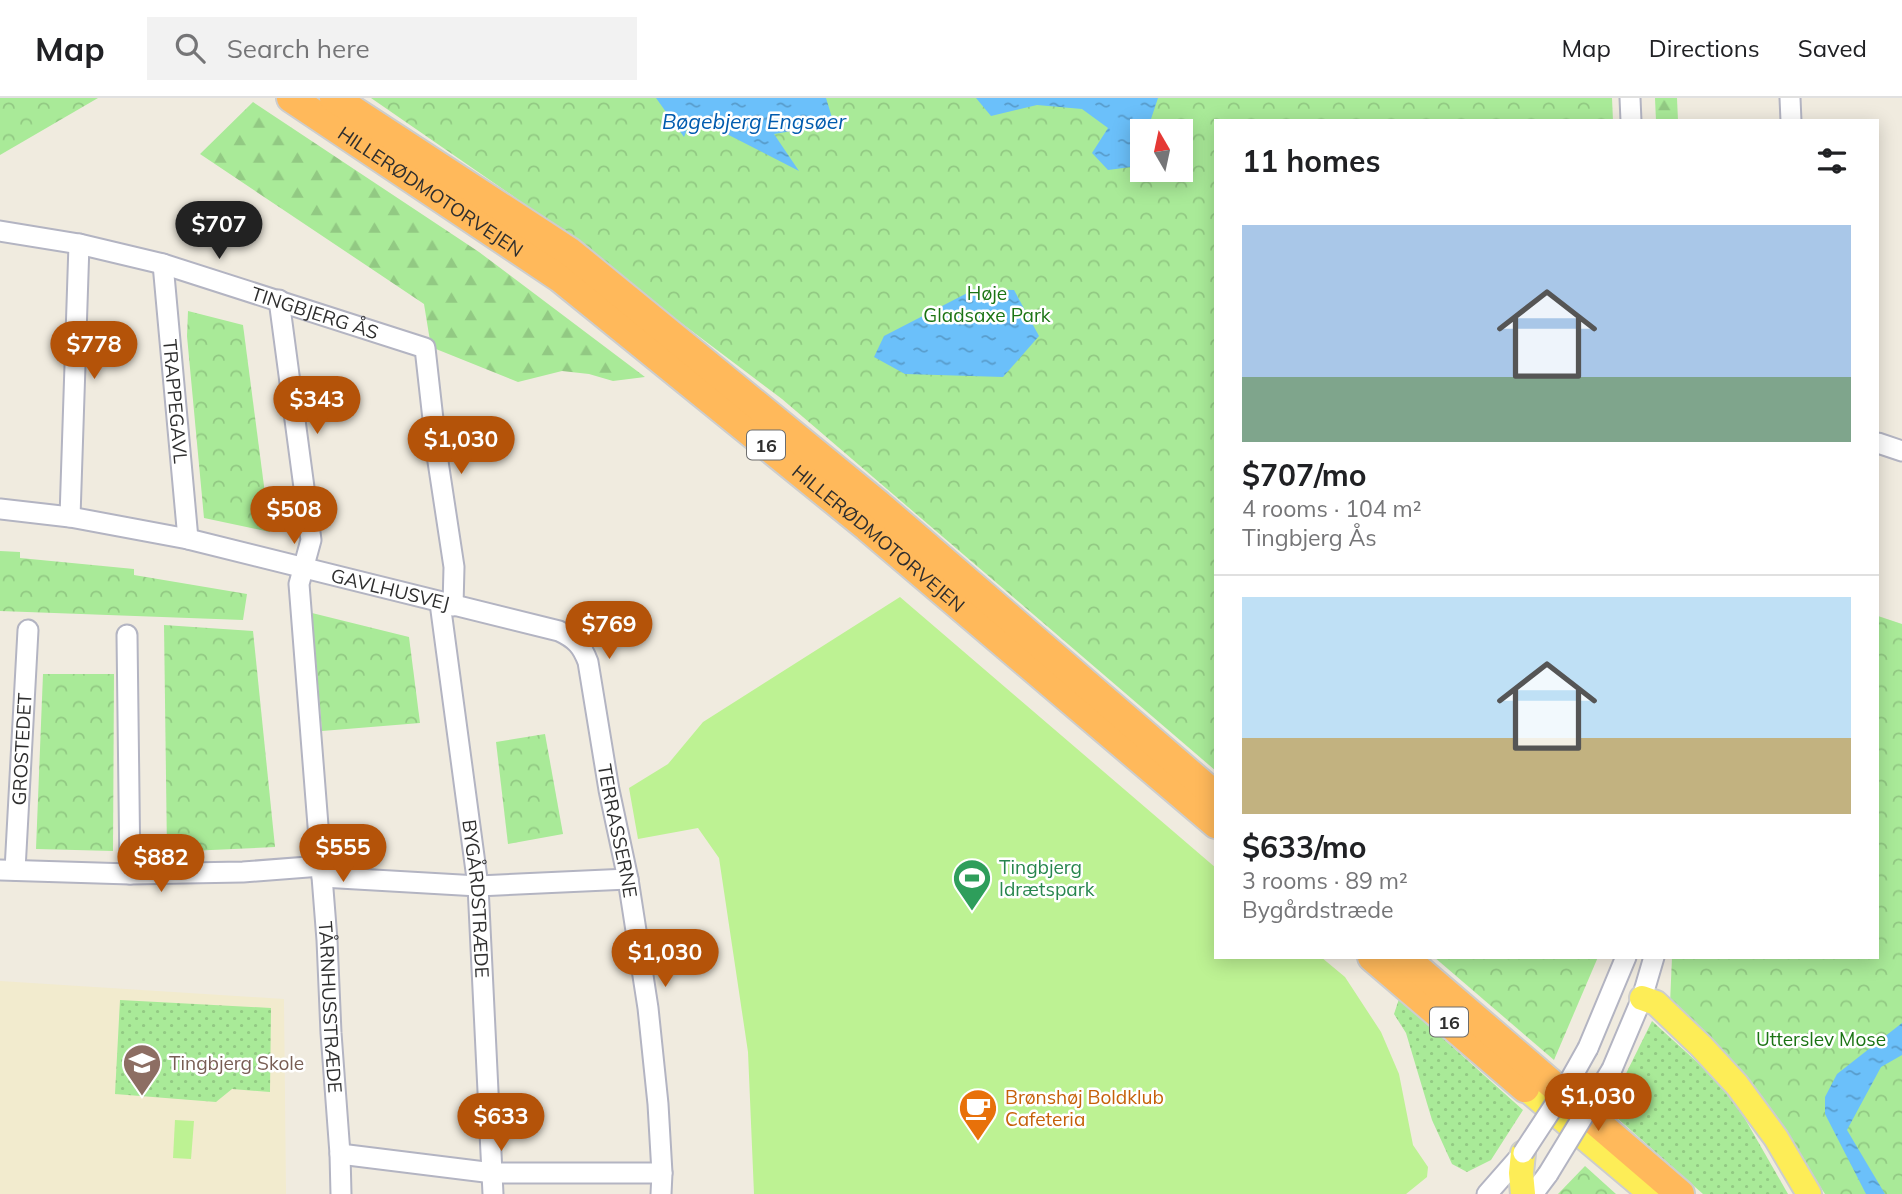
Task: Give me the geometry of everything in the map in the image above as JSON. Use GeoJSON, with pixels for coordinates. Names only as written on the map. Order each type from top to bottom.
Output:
{"type":"FeatureCollection","features":[{"type":"Feature","properties":{"kind":"highway","name":"HILLERØDMOTORVEJEN"},"geometry":{"type":"LineString","coordinates":[[291,98],[560,278],[867,527],[1214,822]]}},
{"type":"Feature","properties":{"kind":"highway","name":"HILLERØDMOTORVEJEN"},"geometry":{"type":"LineString","coordinates":[[334,98],[570,252],[879,505],[1214,794]]}},
{"type":"Feature","properties":{"kind":"highway","name":"16"},"geometry":{"type":"LineString","coordinates":[[1374,959],[1525,1088]]}},
{"type":"Feature","properties":{"kind":"highway","name":"16"},"geometry":{"type":"LineString","coordinates":[[1406,959],[1680,1194]]}},
{"type":"Feature","properties":{"kind":"main road"},"geometry":{"type":"LineString","coordinates":[[1642,998],[1656,1003],[1737,1085],[1776,1138],[1809,1194]]}},
{"type":"Feature","properties":{"kind":"main road","name":"16"},"geometry":{"type":"LineString","coordinates":[[1525,1088],[1651,1194]]}},
{"type":"Feature","properties":{"kind":"main road"},"geometry":{"type":"LineString","coordinates":[[1523,1153],[1523,1194]]}},
{"type":"Feature","properties":{"kind":"street"},"geometry":{"type":"LineString","coordinates":[[1630,98],[1631,119]]}},
{"type":"Feature","properties":{"kind":"street"},"geometry":{"type":"LineString","coordinates":[[1642,98],[1643,119]]}},
{"type":"Feature","properties":{"kind":"street"},"geometry":{"type":"LineString","coordinates":[[1790,98],[1791,119]]}},
{"type":"Feature","properties":{"kind":"street","name":"TINGBJERG ÅS"},"geometry":{"type":"LineString","coordinates":[[0,231],[79,244],[163,264],[425,348]]}},
{"type":"Feature","properties":{"kind":"street"},"geometry":{"type":"LineString","coordinates":[[70,517],[79,244]]}},
{"type":"Feature","properties":{"kind":"street","name":"TRAPPEGAVL"},"geometry":{"type":"LineString","coordinates":[[163,264],[188,539]]}},
{"type":"Feature","properties":{"kind":"street","name":"TÅRNHUSSTRÆDE"},"geometry":{"type":"LineString","coordinates":[[279,300],[311,540],[299,584],[322,871],[341,1194]]}},
{"type":"Feature","properties":{"kind":"street","name":"BYGÅRDSTRÆDE"},"geometry":{"type":"LineString","coordinates":[[425,348],[437,455],[454,567],[447,605],[478,886],[493,1194]]}},
{"type":"Feature","properties":{"kind":"street"},"geometry":{"type":"LineString","coordinates":[[1879,443],[1902,451]]}},
{"type":"Feature","properties":{"kind":"street","name":"GAVLHUSVEJ"},"geometry":{"type":"LineString","coordinates":[[0,509],[70,517],[188,539],[559,631],[574,638]]}},
{"type":"Feature","properties":{"kind":"street","name":"GROSTEDET"},"geometry":{"type":"LineString","coordinates":[[7,870],[28,630]]}},
{"type":"Feature","properties":{"kind":"street"},"geometry":{"type":"LineString","coordinates":[[127,635],[131,874]]}},
{"type":"Feature","properties":{"kind":"street","name":"TERRASSERNE"},"geometry":{"type":"LineString","coordinates":[[574,638],[583,648],[589,662],[609,790],[628,879],[648,1008],[658,1104],[661,1194]]}},
{"type":"Feature","properties":{"kind":"street"},"geometry":{"type":"LineString","coordinates":[[7,870],[131,874],[322,871],[478,886],[628,879]]}},
{"type":"Feature","properties":{"kind":"street"},"geometry":{"type":"LineString","coordinates":[[1487,1194],[1523,1153],[1558,1100],[1588,1048],[1625,959]]}},
{"type":"Feature","properties":{"kind":"street"},"geometry":{"type":"LineString","coordinates":[[1533,1194],[1612,1069],[1642,998],[1653,959]]}},
{"type":"Feature","properties":{"kind":"street"},"geometry":{"type":"LineString","coordinates":[[1604,1013],[1618,1003],[1642,998]]}},
{"type":"Feature","properties":{"kind":"street"},"geometry":{"type":"LineString","coordinates":[[340,1154],[493,1173],[662,1173]]}},
{"type":"Feature","properties":{"kind":"shaded area","name":"Tingbjerg Skole"},"geometry":{"type":"Polygon","coordinates":[[[0,981],[284,999],[286,1194],[0,1194],[0,981]]]}},
{"type":"Feature","properties":{"kind":"green space"},"geometry":{"type":"Polygon","coordinates":[[[0,98],[98,98],[0,155],[0,98]]]}},
{"type":"Feature","properties":{"kind":"green space","name":"Høje Gladsaxe Park"},"geometry":{"type":"Polygon","coordinates":[[[371,98],[1612,98],[1613,119],[1214,119],[1214,769],[782,399],[513,196],[371,98]]]}},
{"type":"Feature","properties":{"kind":"green space"},"geometry":{"type":"Polygon","coordinates":[[[1655,98],[1677,98],[1678,119],[1656,119],[1655,98]]]}},
{"type":"Feature","properties":{"kind":"green space"},"geometry":{"type":"Polygon","coordinates":[[[253,102],[479,252],[645,377],[613,381],[589,374],[562,371],[518,382],[431,347],[424,304],[200,154],[253,102]]]}},
{"type":"Feature","properties":{"kind":"green space"},"geometry":{"type":"Polygon","coordinates":[[[188,311],[243,325],[270,532],[204,518],[187,336],[188,311]]]}},
{"type":"Feature","properties":{"kind":"green space"},"geometry":{"type":"Polygon","coordinates":[[[0,551],[20,552],[20,558],[134,569],[134,575],[247,594],[243,620],[0,611],[0,551]]]}},
{"type":"Feature","properties":{"kind":"green space","name":"Tingbjerg Idrætspark"},"geometry":{"type":"Polygon","coordinates":[[[900,597],[1214,866],[1214,959],[1323,959],[1345,977],[1381,1032],[1399,1074],[1413,1145],[1428,1167],[1427,1177],[1406,1194],[754,1194],[748,1052],[719,858],[698,828],[638,839],[629,788],[668,764],[703,722],[900,597]]]}},
{"type":"Feature","properties":{"kind":"green space"},"geometry":{"type":"Polygon","coordinates":[[[312,613],[409,637],[420,723],[322,731],[312,613]]]}},
{"type":"Feature","properties":{"kind":"green space","name":"Utterslev Mose"},"geometry":{"type":"Polygon","coordinates":[[[1879,616],[1902,624],[1902,1194],[1825,1194],[1766,1102],[1728,1060],[1670,1004],[1672,959],[1879,959],[1879,616]]]}},
{"type":"Feature","properties":{"kind":"green space"},"geometry":{"type":"Polygon","coordinates":[[[164,625],[253,631],[275,847],[167,852],[164,625]]]}},
{"type":"Feature","properties":{"kind":"green space"},"geometry":{"type":"Polygon","coordinates":[[[43,674],[114,674],[113,851],[36,849],[43,674]]]}},
{"type":"Feature","properties":{"kind":"green space"},"geometry":{"type":"Polygon","coordinates":[[[545,734],[563,834],[508,844],[496,742],[545,734]]]}},
{"type":"Feature","properties":{"kind":"green space"},"geometry":{"type":"Polygon","coordinates":[[[1436,959],[1597,959],[1554,1060],[1436,959]]]}},
{"type":"Feature","properties":{"kind":"green space"},"geometry":{"type":"Polygon","coordinates":[[[1399,999],[1523,1110],[1491,1160],[1467,1172],[1452,1164],[1432,1120],[1406,1033],[1394,1014],[1399,999]]]}},
{"type":"Feature","properties":{"kind":"green space"},"geometry":{"type":"Polygon","coordinates":[[[120,1000],[271,1008],[270,1092],[232,1089],[216,1102],[115,1094],[120,1000]]]}},
{"type":"Feature","properties":{"kind":"green space"},"geometry":{"type":"Polygon","coordinates":[[[1652,1021],[1729,1091],[1788,1194],[1703,1194],[1608,1110],[1652,1021]]]}},
{"type":"Feature","properties":{"kind":"green space"},"geometry":{"type":"Polygon","coordinates":[[[175,1120],[194,1121],[191,1159],[173,1158],[175,1120]]]}},
{"type":"Feature","properties":{"kind":"green space"},"geometry":{"type":"Polygon","coordinates":[[[1585,1166],[1616,1194],[1558,1194],[1585,1166]]]}},
{"type":"Feature","properties":{"kind":"water","name":"Bøgebjerg Engsøer"},"geometry":{"type":"Polygon","coordinates":[[[656,98],[826,98],[834,124],[774,134],[799,171],[713,127],[689,124],[684,137],[656,98]]]}},
{"type":"Feature","properties":{"kind":"water"},"geometry":{"type":"Polygon","coordinates":[[[976,98],[1158,98],[1151,119],[1130,119],[1130,167],[1108,170],[1092,153],[1108,128],[1082,109],[1037,105],[991,116],[976,98]]]}},
{"type":"Feature","properties":{"kind":"water"},"geometry":{"type":"Polygon","coordinates":[[[975,289],[1014,290],[1039,336],[1003,377],[905,374],[874,357],[884,336],[975,289]]]}},
{"type":"Feature","properties":{"kind":"water"},"geometry":{"type":"Polygon","coordinates":[[[1902,1023],[1902,1055],[1881,1067],[1847,1130],[1885,1194],[1866,1194],[1825,1114],[1825,1097],[1837,1074],[1902,1023]]]}},
{"type":"Feature","properties":{"kind":"place","name":"Tingbjerg Idrætspark"},"geometry":{"type":"Point","coordinates":[972,912]}},
{"type":"Feature","properties":{"kind":"place","name":"Tingbjerg Skole"},"geometry":{"type":"Point","coordinates":[142,1097]}},
{"type":"Feature","properties":{"kind":"place","name":"Brønshøj Boldklub Cafeteria"},"geometry":{"type":"Point","coordinates":[978,1142]}}]}
